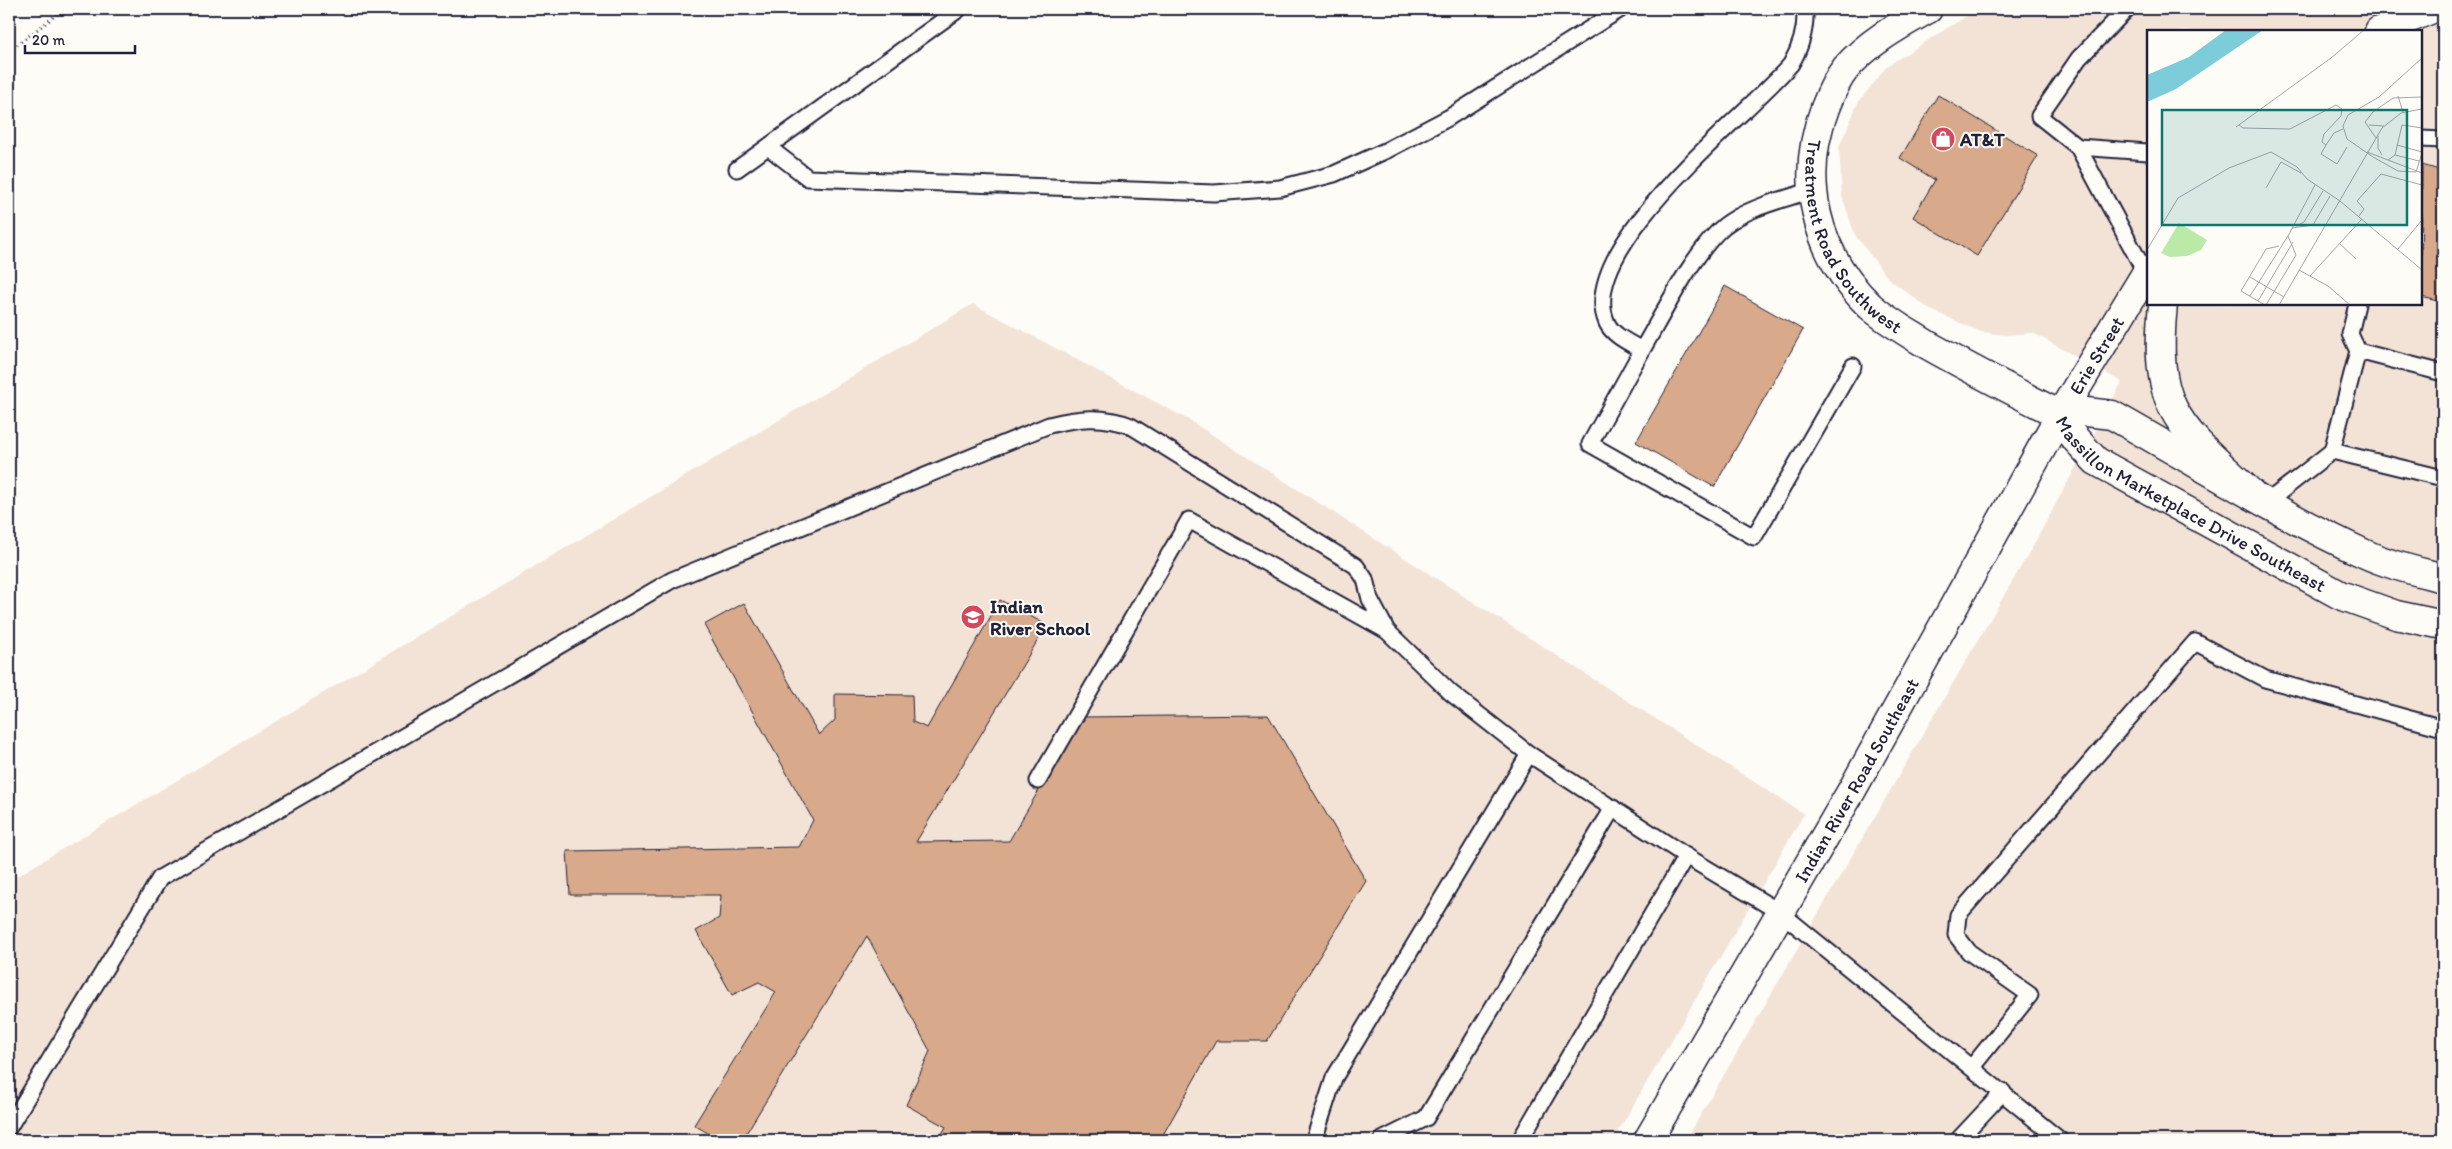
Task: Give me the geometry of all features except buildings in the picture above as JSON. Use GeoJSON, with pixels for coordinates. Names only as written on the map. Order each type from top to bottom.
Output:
{"type":"FeatureCollection","features":[{"type":"Feature","properties":{"kind":"street","name":"Treatment Road Southwest"},"geometry":{"type":"LineString","coordinates":[[1928,9],[1868,46],[1845,70],[1829,99],[1818,129],[1812,158],[1812,190],[1816,216],[1838,267],[1855,290],[1872,307],[1897,326],[1948,357],[2060,416]]}},
{"type":"Feature","properties":{"kind":"street"},"geometry":{"type":"LineString","coordinates":[[2381,30],[2421,11]]}},
{"type":"Feature","properties":{"kind":"street","name":"Erie Street"},"geometry":{"type":"LineString","coordinates":[[2060,416],[2147,272]]}},
{"type":"Feature","properties":{"kind":"street"},"geometry":{"type":"LineString","coordinates":[[2163,305],[2160,359],[2169,400],[2178,418],[2191,436],[2259,498]]}},
{"type":"Feature","properties":{"kind":"street","name":"Massillon Marketplace Drive Southeast"},"geometry":{"type":"LineString","coordinates":[[2443,578],[2404,568],[2364,554],[2112,416],[2086,412],[2060,416],[2069,432],[2082,448],[2096,461],[2115,473],[2340,595],[2396,615],[2443,626]]}},
{"type":"Feature","properties":{"kind":"street","name":"Indian River Road Southeast"},"geometry":{"type":"LineString","coordinates":[[1648,1140],[1781,913],[1978,566],[2060,416]]}},
{"type":"Feature","properties":{"kind":"lane"},"geometry":{"type":"LineString","coordinates":[[737,169],[959,9]]}},
{"type":"Feature","properties":{"kind":"lane"},"geometry":{"type":"LineString","coordinates":[[768,147],[808,178],[1214,193],[1280,188],[1334,174],[1431,127],[1621,9]]}},
{"type":"Feature","properties":{"kind":"lane"},"geometry":{"type":"LineString","coordinates":[[1642,350],[1616,335],[1606,323],[1602,296],[1612,266],[1628,237],[1671,181],[1791,64],[1804,32],[1805,9]]}},
{"type":"Feature","properties":{"kind":"lane"},"geometry":{"type":"LineString","coordinates":[[2127,9],[2079,58],[2039,116],[2078,147],[2147,272]]}},
{"type":"Feature","properties":{"kind":"lane"},"geometry":{"type":"LineString","coordinates":[[2422,139],[2443,140]]}},
{"type":"Feature","properties":{"kind":"lane"},"geometry":{"type":"LineString","coordinates":[[2078,147],[2147,152]]}},
{"type":"Feature","properties":{"kind":"lane"},"geometry":{"type":"LineString","coordinates":[[1812,190],[1751,211],[1724,226],[1698,255],[1590,444],[1754,537],[1853,366]]}},
{"type":"Feature","properties":{"kind":"lane"},"geometry":{"type":"LineString","coordinates":[[2259,498],[2332,451],[2358,351],[2350,334],[2357,305]]}},
{"type":"Feature","properties":{"kind":"lane"},"geometry":{"type":"LineString","coordinates":[[2358,351],[2443,373]]}},
{"type":"Feature","properties":{"kind":"lane"},"geometry":{"type":"LineString","coordinates":[[9,1128],[160,878],[672,580],[1048,425],[1078,419],[1106,419],[1131,426],[1156,441],[1356,566],[1365,579],[1370,599],[1387,631]]}},
{"type":"Feature","properties":{"kind":"lane"},"geometry":{"type":"LineString","coordinates":[[2332,451],[2443,478]]}},
{"type":"Feature","properties":{"kind":"lane"},"geometry":{"type":"LineString","coordinates":[[1038,781],[1189,520],[1387,631],[1451,694],[1529,754],[1686,856],[1781,913],[2060,1140]]}},
{"type":"Feature","properties":{"kind":"lane"},"geometry":{"type":"LineString","coordinates":[[1972,1067],[2030,995],[1969,952],[1956,935],[1958,915],[2195,642],[2265,679],[2443,728]]}},
{"type":"Feature","properties":{"kind":"lane"},"geometry":{"type":"LineString","coordinates":[[1314,1140],[1334,1078],[1529,754]]}},
{"type":"Feature","properties":{"kind":"lane"},"geometry":{"type":"LineString","coordinates":[[1382,1140],[1426,1118],[1613,808]]}},
{"type":"Feature","properties":{"kind":"lane"},"geometry":{"type":"LineString","coordinates":[[1520,1140],[1686,856]]}},
{"type":"Feature","properties":{"kind":"lane"},"geometry":{"type":"LineString","coordinates":[[1958,1140],[2003,1092]]}},
{"type":"Feature","properties":{"kind":"path"},"geometry":{"type":"LineString","coordinates":[[9,51],[64,9]]}},
{"type":"Feature","properties":{"kind":"shaded area"},"geometry":{"type":"Polygon","coordinates":[[[1978,9],[2443,9],[2443,1140],[1686,1140],[2033,546],[2122,382],[2033,333],[2006,335],[1981,332],[1929,309],[1888,278],[1855,235],[1842,196],[1839,147],[1858,103],[1887,66],[1978,9]]]}},
{"type":"Feature","properties":{"kind":"shaded area","name":"Indian River School"},"geometry":{"type":"Polygon","coordinates":[[[973,304],[1189,420],[1804,814],[1613,1140],[9,1140],[9,881],[973,304]]]}},
{"type":"Feature","properties":{"kind":"place","name":"AT&T"},"geometry":{"type":"Point","coordinates":[1943,139]}},
{"type":"Feature","properties":{"kind":"place","name":"Indian River School"},"geometry":{"type":"Point","coordinates":[973,617]}}]}
